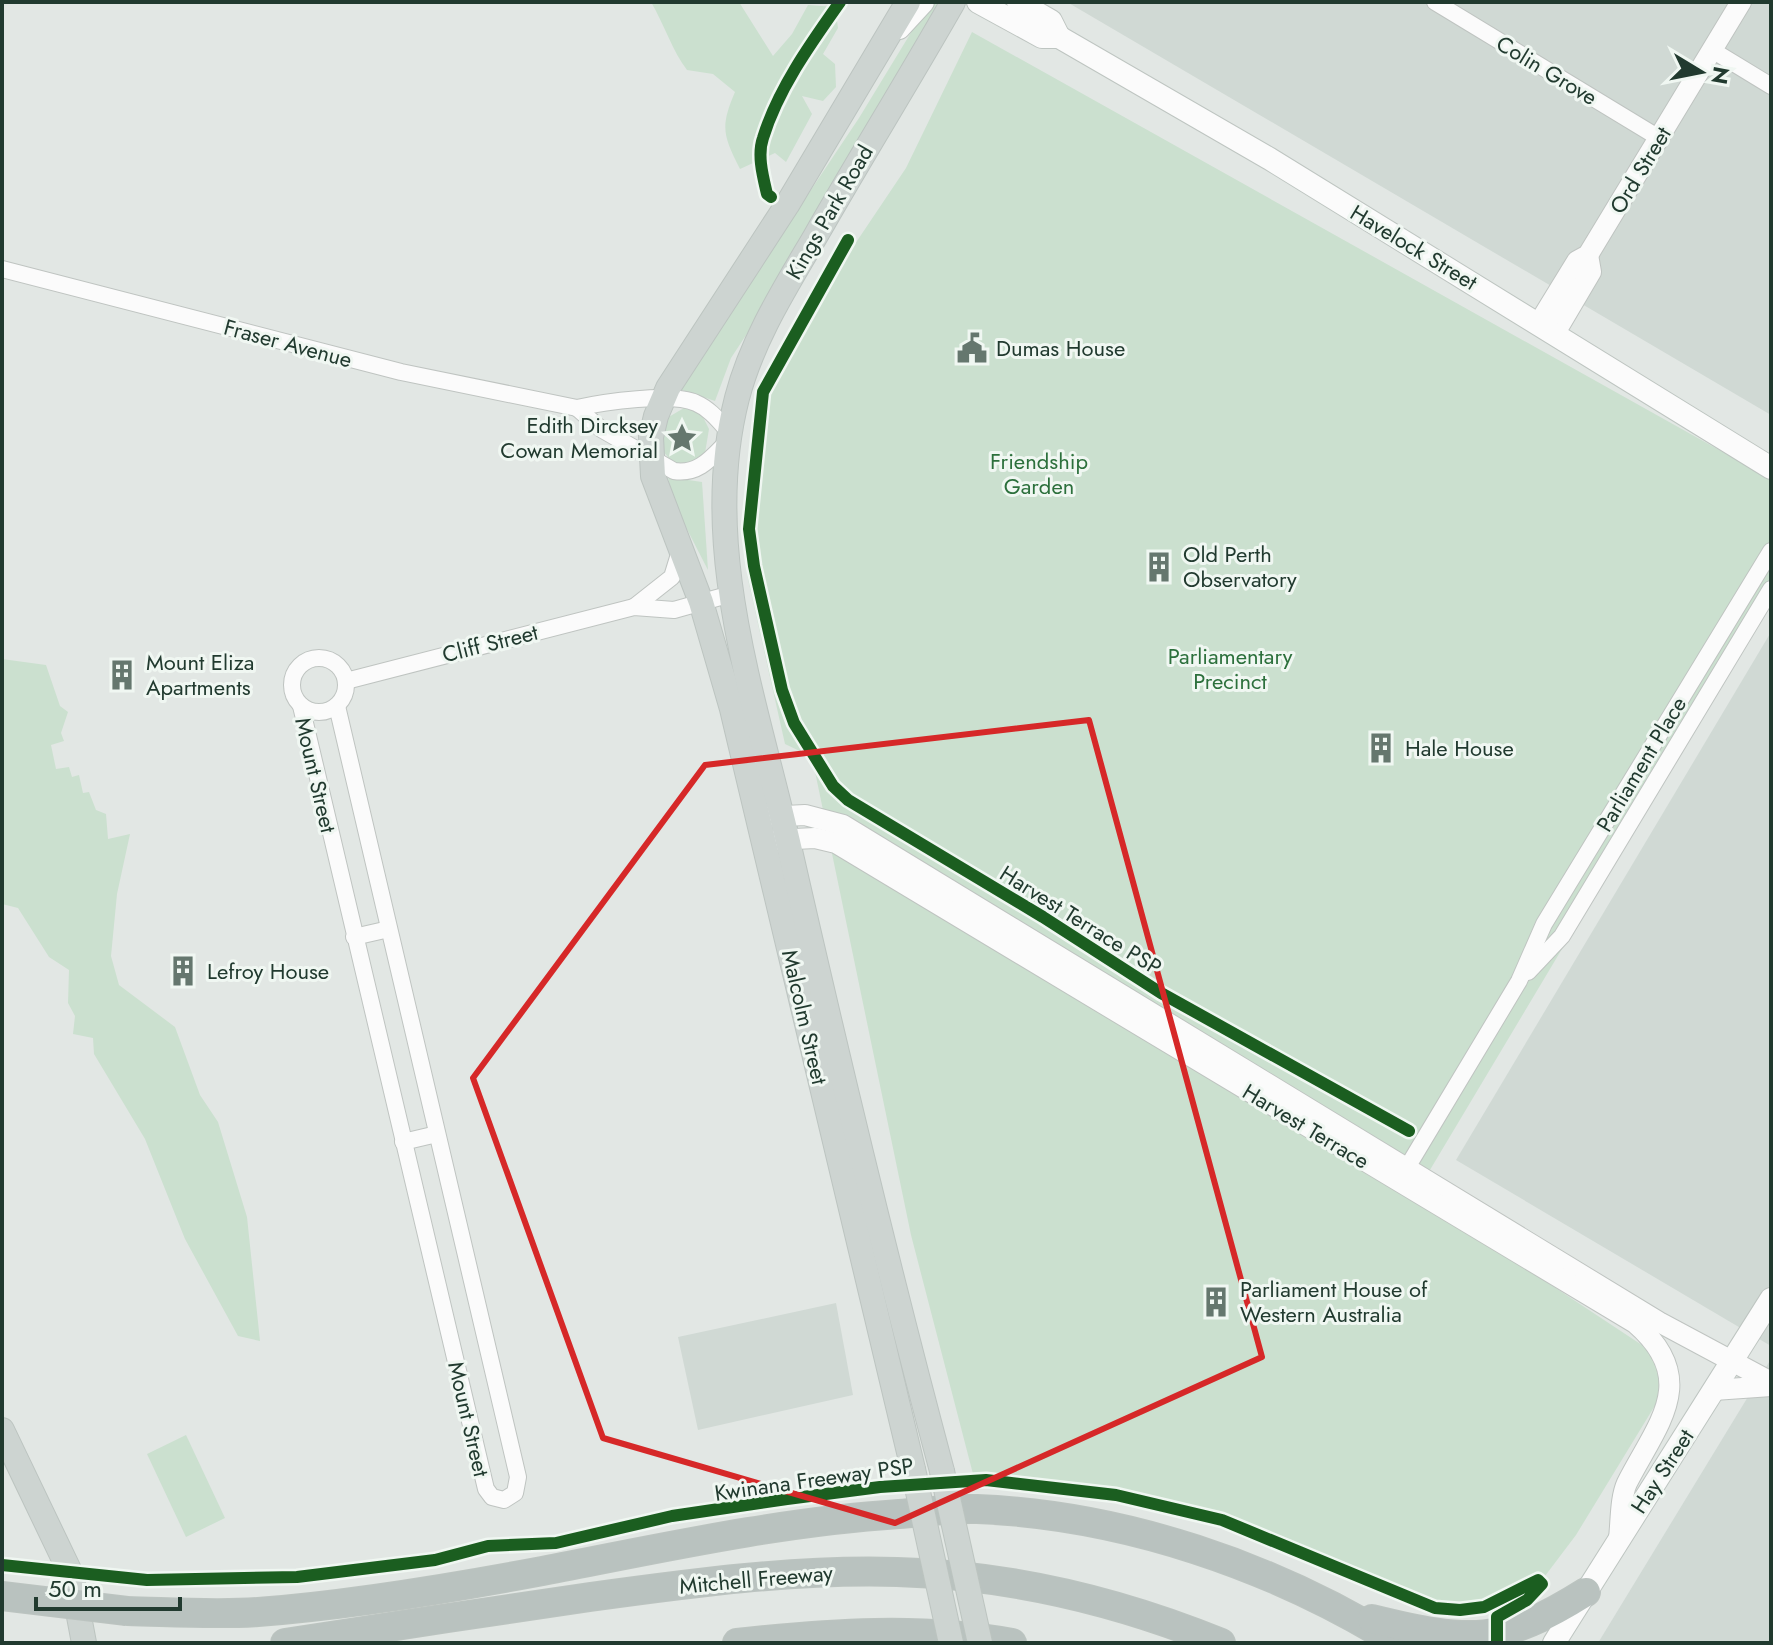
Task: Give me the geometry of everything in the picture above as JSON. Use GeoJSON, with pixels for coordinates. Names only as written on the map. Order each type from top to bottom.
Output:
{"type":"FeatureCollection","features":[{"type":"Feature","properties":{"kind":"highway"},"geometry":{"type":"LineString","coordinates":[[255,1618],[531,1573],[781,1526],[865,1516],[978,1509],[1087,1520],[1215,1557],[1352,1615],[1397,1643]]}},
{"type":"Feature","properties":{"kind":"highway","name":"Mitchell Freeway"},"geometry":{"type":"LineString","coordinates":[[285,1643],[704,1581],[800,1573],[898,1572],[999,1582],[1091,1599],[1221,1643]]}},
{"type":"Feature","properties":{"kind":"highway"},"geometry":{"type":"LineString","coordinates":[[1352,1615],[1431,1633],[1497,1641],[1544,1622],[1586,1592]]}},
{"type":"Feature","properties":{"kind":"highway"},"geometry":{"type":"LineString","coordinates":[[2,1596],[127,1611],[255,1618],[352,1633]]}},
{"type":"Feature","properties":{"kind":"highway"},"geometry":{"type":"LineString","coordinates":[[737,1643],[890,1633],[947,1634],[1012,1643]]}},
{"type":"Feature","properties":{"kind":"main road","name":"Kings Park Road"},"geometry":{"type":"LineString","coordinates":[[662,399],[787,205],[908,2]]}},
{"type":"Feature","properties":{"kind":"main road"},"geometry":{"type":"LineString","coordinates":[[880,50],[923,2]]}},
{"type":"Feature","properties":{"kind":"main road","name":"Havelock Street"},"geometry":{"type":"LineString","coordinates":[[978,2],[1042,37],[1059,37],[1259,152],[1769,465]]}},
{"type":"Feature","properties":{"kind":"main road","name":"Havelock Street"},"geometry":{"type":"LineString","coordinates":[[1018,2],[1051,21],[1059,37]]}},
{"type":"Feature","properties":{"kind":"main road","name":"Kings Park Road"},"geometry":{"type":"LineString","coordinates":[[729,436],[746,368],[765,324],[954,4]]}},
{"type":"Feature","properties":{"kind":"main road","name":"Malcolm Street"},"geometry":{"type":"LineString","coordinates":[[662,399],[651,437],[651,461],[661,501],[701,602],[772,829],[942,1471],[980,1643]]}},
{"type":"Feature","properties":{"kind":"main road","name":"Malcolm Street"},"geometry":{"type":"LineString","coordinates":[[729,436],[725,528],[731,594],[772,829],[951,1643]]}},
{"type":"Feature","properties":{"kind":"main road","name":"Hay Street"},"geometry":{"type":"LineString","coordinates":[[1554,1643],[1771,1299]]}},
{"type":"Feature","properties":{"kind":"main road"},"geometry":{"type":"LineString","coordinates":[[2,1430],[71,1574],[84,1643]]}},
{"type":"Feature","properties":{"kind":"street","name":"Colin Grove"},"geometry":{"type":"LineString","coordinates":[[1435,2],[1659,138]]}},
{"type":"Feature","properties":{"kind":"street","name":"Ord Street"},"geometry":{"type":"LineString","coordinates":[[1547,328],[1577,261],[1588,255],[1741,2]]}},
{"type":"Feature","properties":{"kind":"street"},"geometry":{"type":"LineString","coordinates":[[1712,50],[1771,86]]}},
{"type":"Feature","properties":{"kind":"street","name":"Fraser Avenue"},"geometry":{"type":"LineString","coordinates":[[2,269],[401,372],[577,408],[605,402],[662,399],[697,404],[729,436],[695,470],[674,471],[651,461],[601,429],[577,408]]}},
{"type":"Feature","properties":{"kind":"street","name":"Cliff Street"},"geometry":{"type":"LineString","coordinates":[[634,607],[672,577],[680,551]]}},
{"type":"Feature","properties":{"kind":"street","name":"Parliament Place"},"geometry":{"type":"LineString","coordinates":[[1403,1174],[1519,981],[1544,924],[1771,551]]}},
{"type":"Feature","properties":{"kind":"street","name":"Parliament Place"},"geometry":{"type":"LineString","coordinates":[[1519,981],[1562,936],[1771,589]]}},
{"type":"Feature","properties":{"kind":"street","name":"Cliff Street"},"geometry":{"type":"LineString","coordinates":[[346,681],[634,607],[674,610],[731,594]]}},
{"type":"Feature","properties":{"kind":"street"},"geometry":{"type":"LineString","coordinates":[[310,659],[334,662],[346,681],[343,699],[337,706],[319,712],[301,706],[294,696],[294,674],[310,659]]}},
{"type":"Feature","properties":{"kind":"street","name":"Mount Street"},"geometry":{"type":"LineString","coordinates":[[301,706],[486,1489],[492,1497],[504,1500],[515,1493],[518,1477],[337,706]]}},
{"type":"Feature","properties":{"kind":"street","name":"Harvest Terrace"},"geometry":{"type":"LineString","coordinates":[[772,829],[817,816],[843,825],[1403,1174],[1635,1323],[1657,1345],[1669,1378],[1667,1403],[1654,1440],[1625,1486],[1619,1538]]}},
{"type":"Feature","properties":{"kind":"street"},"geometry":{"type":"LineString","coordinates":[[354,937],[389,929]]}},
{"type":"Feature","properties":{"kind":"street"},"geometry":{"type":"LineString","coordinates":[[403,1142],[437,1134]]}},
{"type":"Feature","properties":{"kind":"street","name":"Harvest Terrace"},"geometry":{"type":"LineString","coordinates":[[1403,1174],[1771,1384]]}},
{"type":"Feature","properties":{"kind":"street","name":"Harvest Terrace"},"geometry":{"type":"LineString","coordinates":[[1714,1390],[1771,1384]]}},
{"type":"Feature","properties":{"kind":"highlighted area"},"geometry":{"type":"Polygon","coordinates":[[[1089,720],[1262,1357],[895,1523],[603,1438],[473,1078],[705,765],[1089,720]]]}},
{"type":"Feature","properties":{"kind":"shaded area"},"geometry":{"type":"Polygon","coordinates":[[[1067,2],[1771,2],[1771,415],[1067,2]]]}},
{"type":"Feature","properties":{"kind":"shaded area"},"geometry":{"type":"Polygon","coordinates":[[[1771,632],[1771,1346],[1456,1160],[1771,632]]]}},
{"type":"Feature","properties":{"kind":"shaded area"},"geometry":{"type":"Polygon","coordinates":[[[836,1303],[853,1395],[698,1430],[678,1337],[836,1303]]]}},
{"type":"Feature","properties":{"kind":"shaded area"},"geometry":{"type":"Polygon","coordinates":[[[1771,1359],[1771,1643],[1598,1643],[1771,1359]]]}},
{"type":"Feature","properties":{"kind":"green space"},"geometry":{"type":"Polygon","coordinates":[[[651,2],[739,2],[773,56],[792,34],[808,5],[835,7],[838,28],[823,54],[835,64],[836,87],[823,101],[802,96],[812,114],[786,162],[775,153],[740,169],[726,131],[727,114],[735,92],[713,74],[687,70],[651,2]]]}},
{"type":"Feature","properties":{"kind":"green space"},"geometry":{"type":"Polygon","coordinates":[[[942,2],[731,358],[715,401],[682,390],[682,383],[859,118],[929,3],[942,2]]]}},
{"type":"Feature","properties":{"kind":"green space","name":"Parliamentary Precinct"},"geometry":{"type":"Polygon","coordinates":[[[972,32],[1771,479],[1771,599],[1415,1195],[1657,1355],[1662,1394],[1576,1535],[1545,1576],[1521,1590],[1480,1604],[1429,1602],[1262,1528],[1179,1505],[1104,1486],[973,1474],[911,1235],[812,757],[785,744],[748,579],[744,542],[759,387],[906,168],[972,32]]]}},
{"type":"Feature","properties":{"kind":"green space"},"geometry":{"type":"Polygon","coordinates":[[[684,408],[701,413],[709,429],[705,453],[691,465],[673,463],[662,450],[667,418],[684,408]]]}},
{"type":"Feature","properties":{"kind":"green space"},"geometry":{"type":"Polygon","coordinates":[[[668,477],[702,482],[708,570],[673,502],[668,477]]]}},
{"type":"Feature","properties":{"kind":"green space"},"geometry":{"type":"Polygon","coordinates":[[[2,659],[46,665],[60,706],[68,712],[61,733],[64,741],[51,745],[56,769],[69,767],[72,777],[79,775],[83,793],[89,792],[96,810],[106,814],[108,839],[130,834],[117,894],[111,956],[119,985],[175,1027],[200,1095],[218,1122],[247,1217],[260,1341],[238,1336],[185,1239],[145,1139],[94,1054],[93,1038],[73,1034],[75,1016],[68,1003],[69,970],[49,957],[18,908],[2,904],[2,659]]]}},
{"type":"Feature","properties":{"kind":"green space"},"geometry":{"type":"Polygon","coordinates":[[[186,1435],[225,1518],[186,1537],[147,1454],[186,1435]]]}},
{"type":"Feature","properties":{"kind":"cycle path"},"geometry":{"type":"LineString","coordinates":[[771,197],[767,194],[761,159],[761,145],[769,120],[796,67],[840,2]]}},
{"type":"Feature","properties":{"kind":"cycle path","name":"Harvest Terrace PSP"},"geometry":{"type":"LineString","coordinates":[[848,240],[763,392],[749,529],[754,566],[782,690],[794,723],[833,786],[848,800],[1043,917],[1161,993],[1409,1131]]}},
{"type":"Feature","properties":{"kind":"cycle path","name":"Kwinana Freeway PSP"},"geometry":{"type":"LineString","coordinates":[[2,1565],[147,1580],[297,1577],[435,1560],[488,1546],[556,1543],[672,1516],[787,1499],[880,1487],[986,1480],[1116,1495],[1222,1520],[1435,1608],[1460,1610],[1484,1607],[1538,1580],[1542,1584],[1527,1600],[1497,1617],[1497,1643]]}},
{"type":"Feature","properties":{"kind":"place","name":"Dumas House"},"geometry":{"type":"Point","coordinates":[972,348]}},
{"type":"Feature","properties":{"kind":"place","name":"Edith Dircksey Cowan Memorial"},"geometry":{"type":"Point","coordinates":[682,438]}},
{"type":"Feature","properties":{"kind":"place","name":"Old Perth Observatory"},"geometry":{"type":"Point","coordinates":[1159,567]}},
{"type":"Feature","properties":{"kind":"place","name":"Mount Eliza Apartments"},"geometry":{"type":"Point","coordinates":[122,675]}},
{"type":"Feature","properties":{"kind":"place","name":"Hale House"},"geometry":{"type":"Point","coordinates":[1381,748]}},
{"type":"Feature","properties":{"kind":"place","name":"Lefroy House"},"geometry":{"type":"Point","coordinates":[183,971]}},
{"type":"Feature","properties":{"kind":"place","name":"Parliament House of Western Australia"},"geometry":{"type":"Point","coordinates":[1216,1302]}},
{"type":"Feature","properties":{"kind":"park label","name":"Friendship Garden"},"geometry":{"type":"Point","coordinates":[1039,474]}}]}
